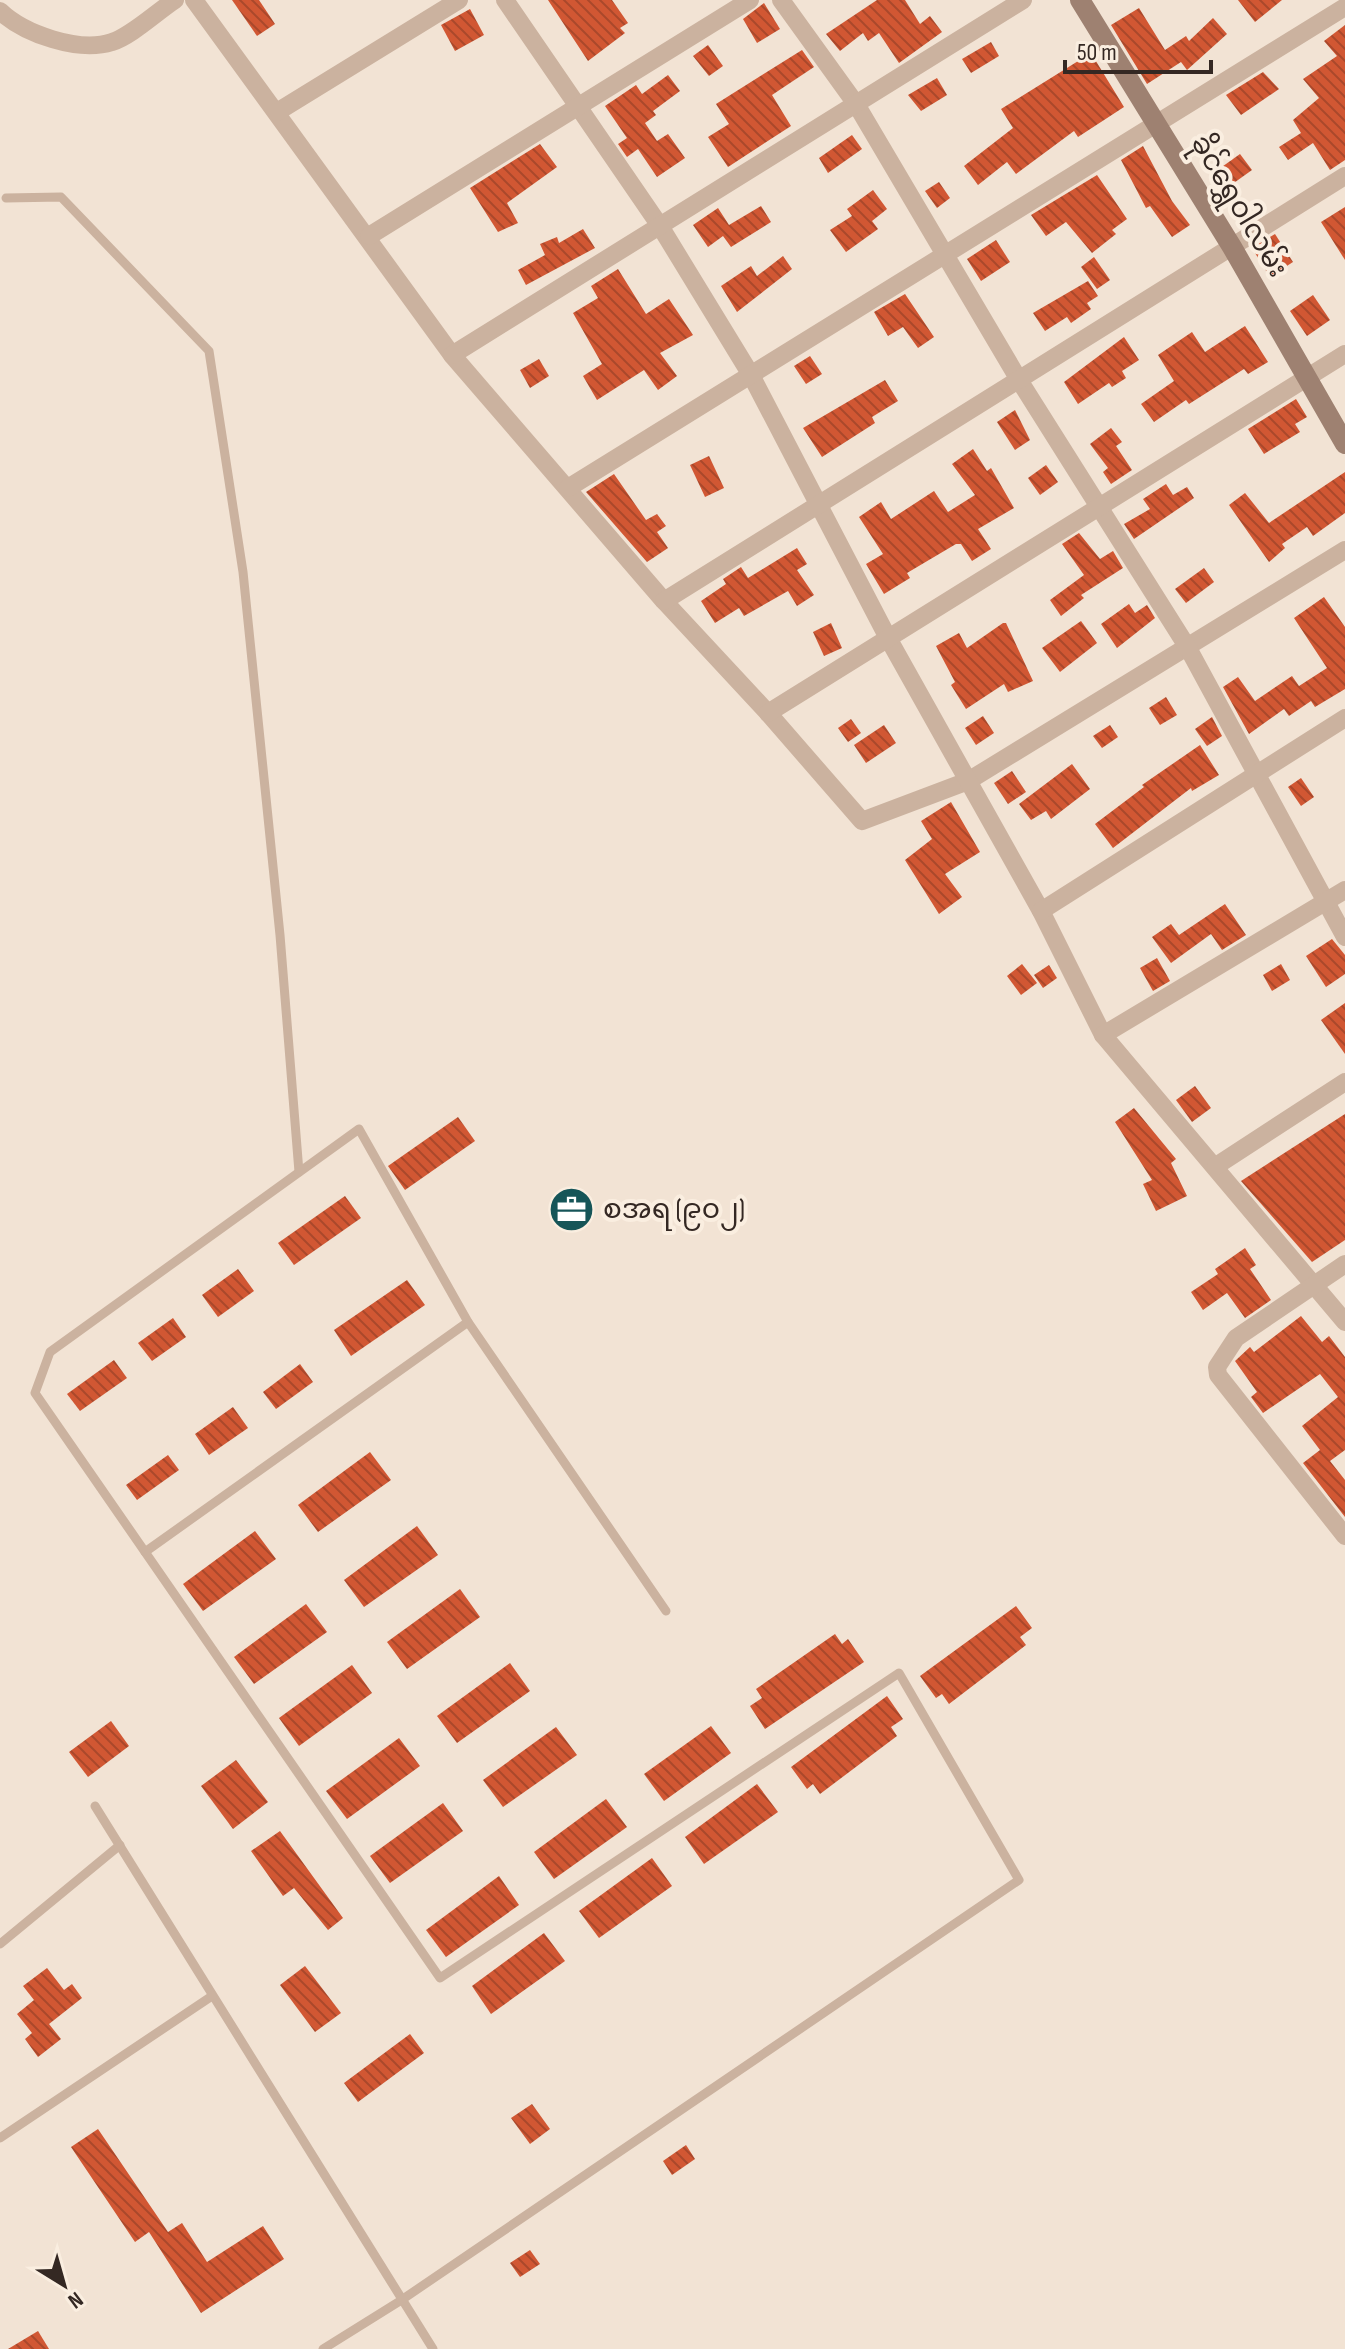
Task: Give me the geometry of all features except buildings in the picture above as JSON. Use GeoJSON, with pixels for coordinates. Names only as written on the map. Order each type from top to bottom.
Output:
{"type":"FeatureCollection","features":[{"type":"Feature","properties":{"kind":"street"},"geometry":{"type":"LineString","coordinates":[[0,11],[11,22],[62,44],[112,42],[175,0]]}},
{"type":"Feature","properties":{"kind":"street"},"geometry":{"type":"LineString","coordinates":[[194,0],[369,236],[452,355],[664,601],[862,821],[968,781],[1345,550]]}},
{"type":"Feature","properties":{"kind":"street"},"geometry":{"type":"LineString","coordinates":[[277,112],[459,0]]}},
{"type":"Feature","properties":{"kind":"street"},"geometry":{"type":"LineString","coordinates":[[505,0],[580,105],[660,226],[751,375],[888,638],[1041,911],[1103,1035],[1345,1322]]}},
{"type":"Feature","properties":{"kind":"street"},"geometry":{"type":"LineString","coordinates":[[369,236],[750,0]]}},
{"type":"Feature","properties":{"kind":"street"},"geometry":{"type":"LineString","coordinates":[[781,0],[856,104],[1019,380],[1188,648],[1323,902],[1345,937]]}},
{"type":"Feature","properties":{"kind":"street"},"geometry":{"type":"LineString","coordinates":[[452,355],[1023,0]]}},
{"type":"Feature","properties":{"kind":"street","name":"ခိုင်ရွှေဝါလမ်း"},"geometry":{"type":"LineString","coordinates":[[1080,0],[1232,247],[1345,444]]}},
{"type":"Feature","properties":{"kind":"street"},"geometry":{"type":"LineString","coordinates":[[568,488],[1345,7]]}},
{"type":"Feature","properties":{"kind":"street"},"geometry":{"type":"LineString","coordinates":[[664,601],[1345,176]]}},
{"type":"Feature","properties":{"kind":"street"},"geometry":{"type":"LineString","coordinates":[[768,713],[1345,354]]}},
{"type":"Feature","properties":{"kind":"street"},"geometry":{"type":"LineString","coordinates":[[1041,911],[1345,718]]}},
{"type":"Feature","properties":{"kind":"street"},"geometry":{"type":"LineString","coordinates":[[1103,1035],[1345,890]]}},
{"type":"Feature","properties":{"kind":"street"},"geometry":{"type":"LineString","coordinates":[[1216,1166],[1345,1082]]}},
{"type":"Feature","properties":{"kind":"street"},"geometry":{"type":"LineString","coordinates":[[1345,1264],[1236,1338],[1217,1367],[1218,1375],[1250,1418],[1345,1536]]}},
{"type":"Feature","properties":{"kind":"lane"},"geometry":{"type":"LineString","coordinates":[[6,198],[61,197],[209,351],[243,572],[280,935],[299,1172]]}},
{"type":"Feature","properties":{"kind":"lane"},"geometry":{"type":"LineString","coordinates":[[323,2349],[400,2301],[1019,1880],[899,1673],[440,1978],[35,1393],[50,1352],[359,1129],[468,1322],[666,1611]]}},
{"type":"Feature","properties":{"kind":"lane"},"geometry":{"type":"LineString","coordinates":[[145,1552],[468,1322]]}},
{"type":"Feature","properties":{"kind":"lane"},"geometry":{"type":"LineString","coordinates":[[95,1806],[400,2301],[433,2349]]}},
{"type":"Feature","properties":{"kind":"lane"},"geometry":{"type":"LineString","coordinates":[[0,1944],[120,1845]]}},
{"type":"Feature","properties":{"kind":"lane"},"geometry":{"type":"LineString","coordinates":[[0,2138],[212,1996]]}},
{"type":"Feature","properties":{"kind":"place","name":"စအရ (၉၀၂)"},"geometry":{"type":"Point","coordinates":[572,1209]}}]}
